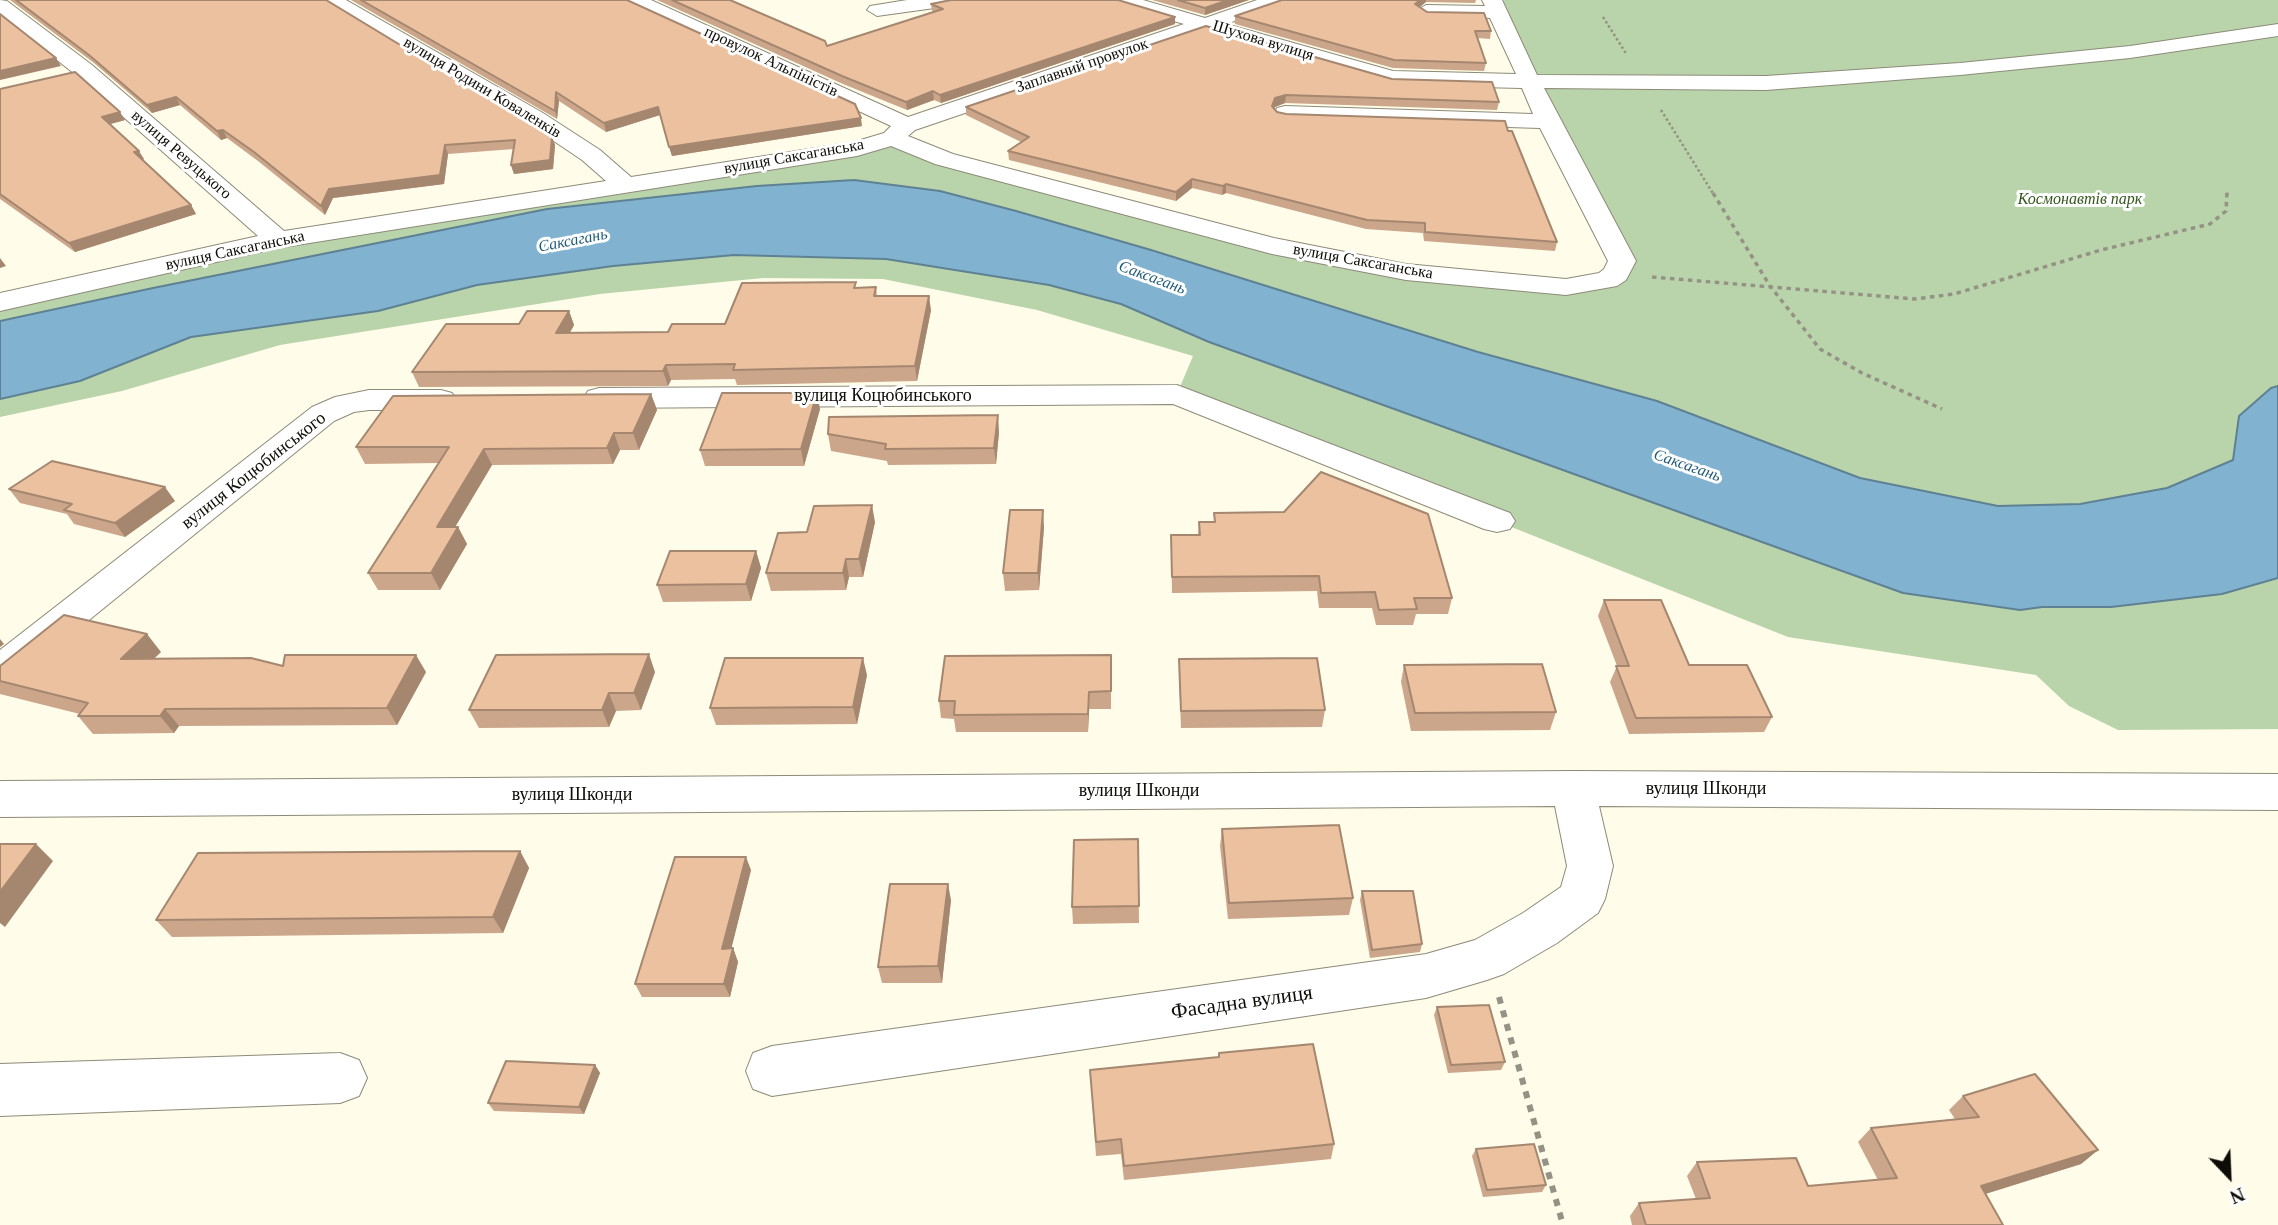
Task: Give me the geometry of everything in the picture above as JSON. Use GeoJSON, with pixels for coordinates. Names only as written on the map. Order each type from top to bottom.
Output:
{"type":"FeatureCollection","features":[{"type":"Feature","properties":{"kind":"street","name":"вулиця Родини Коваленків"},"geometry":{"type":"LineString","coordinates":[[332,0],[535,118],[591,155],[625,185]]}},
{"type":"Feature","properties":{"kind":"street","name":"провулок Альпіністів"},"geometry":{"type":"LineString","coordinates":[[635,0],[899,132]]}},
{"type":"Feature","properties":{"kind":"street"},"geometry":{"type":"LineString","coordinates":[[877,10],[948,0]]}},
{"type":"Feature","properties":{"kind":"street","name":"Шухова вулиця"},"geometry":{"type":"LineString","coordinates":[[1122,0],[1380,77],[1531,82],[1766,83],[1960,69],[2130,52],[2278,30]]}},
{"type":"Feature","properties":{"kind":"street","name":"Заплавний провулок"},"geometry":{"type":"LineString","coordinates":[[899,132],[1276,0]]}},
{"type":"Feature","properties":{"kind":"street","name":"вулиця Ревуцького"},"geometry":{"type":"LineString","coordinates":[[0,5],[84,70],[278,240]]}},
{"type":"Feature","properties":{"kind":"street"},"geometry":{"type":"LineString","coordinates":[[1426,11],[1495,6],[1548,121],[1622,261],[1616,274]]}},
{"type":"Feature","properties":{"kind":"street"},"geometry":{"type":"LineString","coordinates":[[60,76],[84,70]]}},
{"type":"Feature","properties":{"kind":"street"},"geometry":{"type":"LineString","coordinates":[[1285,113],[1548,121]]}},
{"type":"Feature","properties":{"kind":"street","name":"вулиця Саксаганська"},"geometry":{"type":"LineString","coordinates":[[0,302],[278,240],[857,149],[899,132],[944,159],[1272,246],[1406,272],[1566,287],[1594,284],[1616,274]]}},
{"type":"Feature","properties":{"kind":"street","name":"вулиця Коцюбинського"},"geometry":{"type":"LineString","coordinates":[[564,399],[1177,394],[1497,521]]}},
{"type":"Feature","properties":{"kind":"street","name":"вулиця Коцюбинського"},"geometry":{"type":"LineString","coordinates":[[0,671],[323,414],[346,404],[369,400],[467,399]]}},
{"type":"Feature","properties":{"kind":"street","name":"вулиця Шконди"},"geometry":{"type":"LineString","coordinates":[[0,799],[1573,789],[2278,792]]}},
{"type":"Feature","properties":{"kind":"street","name":"Фасадна вулиця"},"geometry":{"type":"LineString","coordinates":[[772,1071],[1426,976],[1488,958],[1540,928],[1581,899],[1590,866],[1573,789]]}},
{"type":"Feature","properties":{"kind":"street"},"geometry":{"type":"LineString","coordinates":[[0,1090],[340,1078]]}},
{"type":"Feature","properties":{"kind":"path"},"geometry":{"type":"LineString","coordinates":[[1603,17],[1770,286],[1802,330],[1820,349],[1862,373],[1942,409]]}},
{"type":"Feature","properties":{"kind":"path"},"geometry":{"type":"LineString","coordinates":[[1616,274],[1915,299],[1954,294],[2101,250],[2210,224],[2226,211],[2227,191]]}},
{"type":"Feature","properties":{"kind":"path"},"geometry":{"type":"LineString","coordinates":[[1488,958],[1563,1225]]}},
{"type":"Feature","properties":{"kind":"green space","name":"Космонавтів парк"},"geometry":{"type":"Polygon","coordinates":[[[1492,0],[2278,0],[2278,386],[2271,388],[2239,416],[2233,460],[2167,488],[2080,504],[1998,506],[1860,478],[1657,401],[1478,352],[1151,250],[1016,211],[940,191],[854,180],[757,186],[547,209],[0,321],[0,302],[278,240],[892,138],[1272,246],[1566,287],[1616,274],[1492,0]]]}},
{"type":"Feature","properties":{"kind":"green space"},"geometry":{"type":"Polygon","coordinates":[[[734,255],[886,259],[1049,285],[1121,304],[1209,342],[2020,610],[2042,607],[2111,607],[2222,594],[2278,578],[2278,729],[2118,730],[2069,706],[2036,675],[1788,637],[1177,394],[1193,356],[1037,310],[883,279],[763,278],[600,294],[280,345],[122,391],[0,417],[0,399],[80,381],[191,337],[378,311],[477,285],[613,266],[734,255]]]}},
{"type":"Feature","properties":{"kind":"water","name":"Саксагань"},"geometry":{"type":"Polygon","coordinates":[[[854,180],[940,191],[1016,211],[1151,250],[1478,352],[1657,401],[1860,478],[1998,506],[2080,504],[2167,488],[2233,460],[2239,416],[2271,388],[2278,386],[2278,578],[2222,594],[2111,607],[2042,607],[2020,610],[1903,593],[1209,342],[1121,304],[1049,285],[886,259],[734,255],[613,266],[477,285],[378,311],[191,337],[80,381],[0,399],[0,321],[547,209],[757,186],[854,180]]]}},
{"type":"Feature","properties":{"kind":"building"},"geometry":{"type":"Polygon","coordinates":[[[16,0],[326,0],[552,137],[550,160],[511,165],[515,140],[445,145],[440,175],[329,189],[321,206],[254,152],[223,130],[217,131],[176,97],[147,105],[89,55],[16,0]]]}},
{"type":"Feature","properties":{"kind":"building"},"geometry":{"type":"Polygon","coordinates":[[[361,0],[627,0],[855,104],[861,118],[669,147],[658,107],[604,123],[556,92],[555,111],[361,0]]]}},
{"type":"Feature","properties":{"kind":"building"},"geometry":{"type":"Polygon","coordinates":[[[672,0],[730,0],[825,41],[827,46],[943,9],[931,4],[951,0],[1118,0],[1175,17],[940,95],[933,91],[906,102],[672,0]]]}},
{"type":"Feature","properties":{"kind":"building"},"geometry":{"type":"Polygon","coordinates":[[[1178,0],[1228,0],[1205,8],[1178,0]]]}},
{"type":"Feature","properties":{"kind":"building"},"geometry":{"type":"Polygon","coordinates":[[[1282,0],[1420,0],[1415,4],[1427,12],[1484,13],[1491,31],[1475,31],[1486,63],[1394,60],[1235,16],[1282,0]]]}},
{"type":"Feature","properties":{"kind":"building"},"geometry":{"type":"Polygon","coordinates":[[[0,14],[56,58],[0,71],[0,14]]]}},
{"type":"Feature","properties":{"kind":"building"},"geometry":{"type":"Polygon","coordinates":[[[1206,26],[1392,79],[1492,82],[1499,102],[1286,95],[1275,98],[1272,106],[1277,112],[1286,114],[1505,121],[1508,131],[1512,131],[1557,242],[1425,232],[1425,223],[1367,220],[1226,184],[1223,186],[1192,179],[1176,192],[1008,151],[1029,137],[966,107],[1206,26]]]}},
{"type":"Feature","properties":{"kind":"building"},"geometry":{"type":"Polygon","coordinates":[[[75,72],[120,112],[102,117],[139,151],[134,152],[191,205],[69,243],[0,194],[0,89],[75,72]]]}},
{"type":"Feature","properties":{"kind":"building"},"geometry":{"type":"Polygon","coordinates":[[[856,282],[854,288],[876,287],[874,296],[929,296],[915,366],[733,370],[735,364],[666,365],[663,371],[412,372],[446,324],[519,324],[527,311],[569,311],[556,333],[668,332],[672,324],[725,324],[742,283],[856,282]]]}},
{"type":"Feature","properties":{"kind":"building"},"geometry":{"type":"Polygon","coordinates":[[[722,393],[817,393],[801,449],[700,450],[722,393]]]}},
{"type":"Feature","properties":{"kind":"building"},"geometry":{"type":"Polygon","coordinates":[[[651,394],[633,433],[614,433],[607,448],[484,449],[437,527],[458,527],[431,573],[368,573],[449,447],[356,447],[393,396],[651,394]]]}},
{"type":"Feature","properties":{"kind":"building"},"geometry":{"type":"Polygon","coordinates":[[[998,415],[994,448],[885,449],[886,444],[828,434],[829,417],[998,415]]]}},
{"type":"Feature","properties":{"kind":"building"},"geometry":{"type":"Polygon","coordinates":[[[52,461],[165,487],[115,523],[64,510],[72,504],[9,489],[52,461]]]}},
{"type":"Feature","properties":{"kind":"building"},"geometry":{"type":"Polygon","coordinates":[[[1321,472],[1428,514],[1452,598],[1414,598],[1417,609],[1379,610],[1375,592],[1321,593],[1319,576],[1172,577],[1171,535],[1200,535],[1199,522],[1215,522],[1214,513],[1284,512],[1321,472]]]}},
{"type":"Feature","properties":{"kind":"building"},"geometry":{"type":"Polygon","coordinates":[[[872,505],[859,559],[846,559],[843,573],[766,573],[778,533],[807,532],[814,506],[872,505]]]}},
{"type":"Feature","properties":{"kind":"building"},"geometry":{"type":"Polygon","coordinates":[[[1010,510],[1043,510],[1038,573],[1003,573],[1010,510]]]}},
{"type":"Feature","properties":{"kind":"building"},"geometry":{"type":"Polygon","coordinates":[[[670,551],[756,551],[746,584],[657,585],[670,551]]]}},
{"type":"Feature","properties":{"kind":"building"},"geometry":{"type":"Polygon","coordinates":[[[1604,600],[1661,600],[1689,665],[1747,665],[1772,717],[1636,718],[1616,666],[1629,666],[1604,600]]]}},
{"type":"Feature","properties":{"kind":"building"},"geometry":{"type":"Polygon","coordinates":[[[64,615],[147,634],[121,659],[251,658],[283,666],[285,655],[416,655],[387,708],[165,709],[160,716],[78,716],[88,703],[0,681],[0,666],[64,615]]]}},
{"type":"Feature","properties":{"kind":"building"},"geometry":{"type":"Polygon","coordinates":[[[649,654],[634,693],[609,693],[602,710],[469,710],[496,655],[649,654]]]}},
{"type":"Feature","properties":{"kind":"building"},"geometry":{"type":"Polygon","coordinates":[[[1111,655],[1111,691],[1089,692],[1088,714],[954,715],[955,701],[939,701],[945,656],[1111,655]]]}},
{"type":"Feature","properties":{"kind":"building"},"geometry":{"type":"Polygon","coordinates":[[[725,658],[863,658],[853,707],[710,708],[725,658]]]}},
{"type":"Feature","properties":{"kind":"building"},"geometry":{"type":"Polygon","coordinates":[[[1317,658],[1325,710],[1181,711],[1179,659],[1317,658]]]}},
{"type":"Feature","properties":{"kind":"building"},"geometry":{"type":"Polygon","coordinates":[[[1542,664],[1556,712],[1415,713],[1404,665],[1542,664]]]}},
{"type":"Feature","properties":{"kind":"building"},"geometry":{"type":"Polygon","coordinates":[[[1339,825],[1353,898],[1229,903],[1222,829],[1339,825]]]}},
{"type":"Feature","properties":{"kind":"building"},"geometry":{"type":"Polygon","coordinates":[[[1138,839],[1139,906],[1072,907],[1074,840],[1138,839]]]}},
{"type":"Feature","properties":{"kind":"building"},"geometry":{"type":"Polygon","coordinates":[[[0,844],[36,844],[0,892],[0,844]]]}},
{"type":"Feature","properties":{"kind":"building"},"geometry":{"type":"Polygon","coordinates":[[[520,851],[493,917],[156,920],[198,853],[520,851]]]}},
{"type":"Feature","properties":{"kind":"building"},"geometry":{"type":"Polygon","coordinates":[[[675,857],[746,857],[722,949],[733,948],[724,984],[635,984],[675,857]]]}},
{"type":"Feature","properties":{"kind":"building"},"geometry":{"type":"Polygon","coordinates":[[[890,884],[948,884],[938,966],[878,967],[890,884]]]}},
{"type":"Feature","properties":{"kind":"building"},"geometry":{"type":"Polygon","coordinates":[[[1362,891],[1413,891],[1422,944],[1372,950],[1362,891]]]}},
{"type":"Feature","properties":{"kind":"building"},"geometry":{"type":"Polygon","coordinates":[[[1489,1005],[1505,1062],[1451,1065],[1437,1007],[1489,1005]]]}},
{"type":"Feature","properties":{"kind":"building"},"geometry":{"type":"Polygon","coordinates":[[[1313,1044],[1334,1144],[1124,1166],[1121,1139],[1096,1142],[1090,1070],[1313,1044]]]}},
{"type":"Feature","properties":{"kind":"building"},"geometry":{"type":"Polygon","coordinates":[[[506,1061],[595,1065],[579,1107],[488,1103],[506,1061]]]}},
{"type":"Feature","properties":{"kind":"building"},"geometry":{"type":"Polygon","coordinates":[[[2035,1074],[2098,1150],[1981,1186],[2003,1225],[1646,1225],[1639,1203],[1710,1198],[1697,1162],[1796,1158],[1808,1186],[1897,1178],[1871,1128],[1979,1117],[1963,1096],[2035,1074]]]}},
{"type":"Feature","properties":{"kind":"building"},"geometry":{"type":"Polygon","coordinates":[[[1534,1144],[1546,1185],[1487,1190],[1476,1149],[1534,1144]]]}}]}
